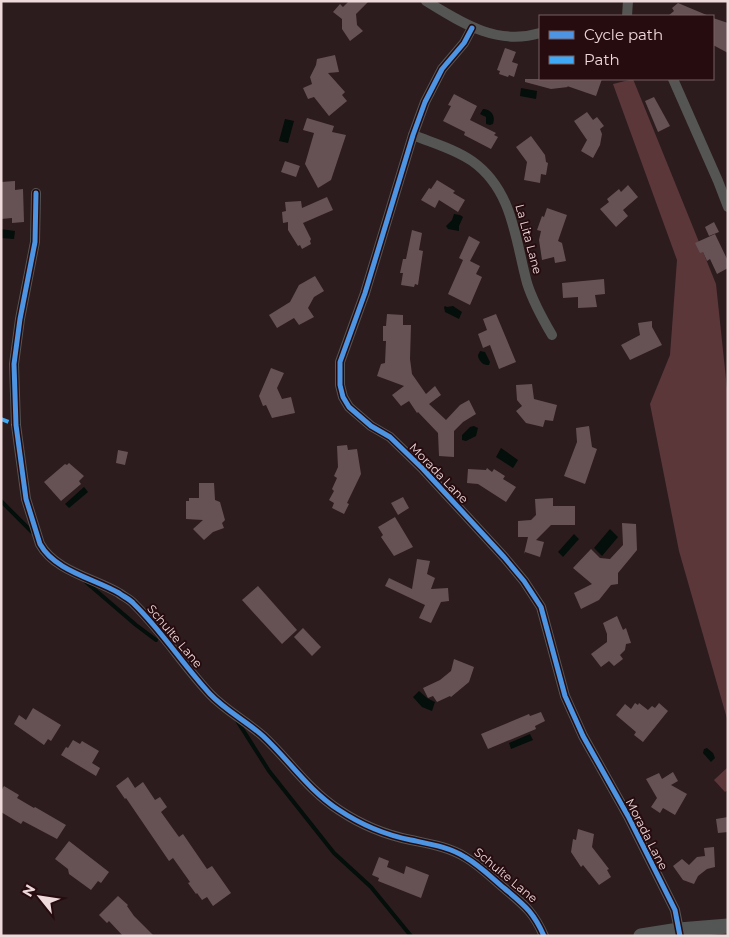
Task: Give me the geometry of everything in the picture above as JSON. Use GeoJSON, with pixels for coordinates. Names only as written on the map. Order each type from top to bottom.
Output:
{"type":"FeatureCollection","features":[{"type":"Feature","properties":{"kind":"main road"},"geometry":{"type":"LineString","coordinates":[[641,936],[728,926]]}},
{"type":"Feature","properties":{"kind":"street"},"geometry":{"type":"LineString","coordinates":[[426,1],[472,28],[502,37],[539,33]]}},
{"type":"Feature","properties":{"kind":"street"},"geometry":{"type":"LineString","coordinates":[[627,15],[628,1]]}},
{"type":"Feature","properties":{"kind":"street","name":"Morada Lane"},"geometry":{"type":"LineString","coordinates":[[472,28],[464,43],[442,69],[433,84],[413,135],[379,251],[340,362],[339,380],[343,397],[349,407],[358,416],[390,437],[423,469],[504,557],[541,606],[565,696],[583,736],[628,816],[675,910],[679,933]]}},
{"type":"Feature","properties":{"kind":"street"},"geometry":{"type":"LineString","coordinates":[[673,80],[727,200]]}},
{"type":"Feature","properties":{"kind":"street","name":"La Lita Lane"},"geometry":{"type":"LineString","coordinates":[[413,135],[461,154],[473,162],[493,181],[507,206],[534,302],[552,335]]}},
{"type":"Feature","properties":{"kind":"street","name":"Schulte Lane"},"geometry":{"type":"LineString","coordinates":[[36,193],[35,242],[20,319],[14,364],[16,425],[26,499],[40,544],[44,550],[66,568],[112,589],[133,602],[211,695],[263,736],[306,783],[322,797],[355,819],[383,832],[432,844],[465,856],[527,906],[538,921],[544,936]]}},
{"type":"Feature","properties":{"kind":"shaded area"},"geometry":{"type":"Polygon","coordinates":[[[633,80],[716,284],[728,398],[728,722],[679,551],[650,404],[670,355],[677,260],[613,84],[633,80]]]}},
{"type":"Feature","properties":{"kind":"shaded area"},"geometry":{"type":"Polygon","coordinates":[[[521,88],[537,91],[536,99],[520,96],[521,88]]]}},
{"type":"Feature","properties":{"kind":"shaded area"},"geometry":{"type":"Polygon","coordinates":[[[483,109],[488,110],[492,114],[494,118],[493,124],[486,124],[486,117],[480,114],[483,109]]]}},
{"type":"Feature","properties":{"kind":"shaded area"},"geometry":{"type":"Polygon","coordinates":[[[285,119],[294,121],[288,143],[279,141],[285,119]]]}},
{"type":"Feature","properties":{"kind":"shaded area"},"geometry":{"type":"Polygon","coordinates":[[[454,214],[463,217],[459,231],[448,229],[446,226],[452,220],[454,214]]]}},
{"type":"Feature","properties":{"kind":"shaded area"},"geometry":{"type":"Polygon","coordinates":[[[1,229],[15,231],[14,239],[1,238],[1,229]]]}},
{"type":"Feature","properties":{"kind":"shaded area"},"geometry":{"type":"Polygon","coordinates":[[[445,306],[453,306],[462,312],[459,319],[445,312],[445,306]]]}},
{"type":"Feature","properties":{"kind":"shaded area"},"geometry":{"type":"Polygon","coordinates":[[[480,351],[485,352],[490,362],[489,365],[485,365],[480,361],[478,355],[480,351]]]}},
{"type":"Feature","properties":{"kind":"shaded area"},"geometry":{"type":"Polygon","coordinates":[[[470,427],[478,428],[476,436],[466,441],[462,440],[462,435],[470,427]]]}},
{"type":"Feature","properties":{"kind":"shaded area"},"geometry":{"type":"Polygon","coordinates":[[[501,448],[518,460],[513,468],[496,457],[501,448]]]}},
{"type":"Feature","properties":{"kind":"shaded area"},"geometry":{"type":"Polygon","coordinates":[[[84,487],[88,492],[69,508],[65,504],[84,487]]]}},
{"type":"Feature","properties":{"kind":"shaded area"},"geometry":{"type":"Polygon","coordinates":[[[610,529],[618,537],[602,556],[594,548],[610,529]]]}},
{"type":"Feature","properties":{"kind":"shaded area"},"geometry":{"type":"Polygon","coordinates":[[[574,534],[579,539],[563,557],[558,552],[574,534]]]}},
{"type":"Feature","properties":{"kind":"shaded area"},"geometry":{"type":"Polygon","coordinates":[[[419,691],[435,702],[432,711],[422,707],[413,697],[419,691]]]}},
{"type":"Feature","properties":{"kind":"shaded area"},"geometry":{"type":"Polygon","coordinates":[[[530,734],[533,740],[511,749],[509,743],[530,734]]]}},
{"type":"Feature","properties":{"kind":"shaded area"},"geometry":{"type":"Polygon","coordinates":[[[707,748],[713,753],[715,758],[711,762],[703,753],[704,749],[707,748]]]}},
{"type":"Feature","properties":{"kind":"shaded area"},"geometry":{"type":"Polygon","coordinates":[[[728,767],[728,790],[725,792],[714,780],[728,767]]]}},
{"type":"Feature","properties":{"kind":"building"},"geometry":{"type":"Polygon","coordinates":[[[349,1],[369,1],[356,14],[357,25],[363,31],[350,41],[342,29],[342,19],[333,12],[340,4],[343,7],[349,1]]]}},
{"type":"Feature","properties":{"kind":"building"},"geometry":{"type":"Polygon","coordinates":[[[678,3],[707,15],[669,15],[674,11],[672,8],[678,3]]]}},
{"type":"Feature","properties":{"kind":"building"},"geometry":{"type":"Polygon","coordinates":[[[714,18],[728,23],[728,53],[714,46],[714,18]]]}},
{"type":"Feature","properties":{"kind":"building"},"geometry":{"type":"Polygon","coordinates":[[[505,48],[516,52],[512,62],[518,64],[514,77],[499,74],[500,71],[497,70],[505,48]]]}},
{"type":"Feature","properties":{"kind":"building"},"geometry":{"type":"Polygon","coordinates":[[[335,55],[339,72],[328,73],[345,92],[342,95],[347,101],[329,116],[314,97],[308,99],[303,88],[312,84],[310,77],[317,59],[335,55]]]}},
{"type":"Feature","properties":{"kind":"building"},"geometry":{"type":"Polygon","coordinates":[[[525,79],[602,80],[596,96],[567,86],[551,89],[525,82],[525,79]]]}},
{"type":"Feature","properties":{"kind":"building"},"geometry":{"type":"Polygon","coordinates":[[[454,94],[477,106],[470,120],[496,133],[494,135],[498,137],[491,149],[464,135],[465,132],[443,121],[451,106],[448,105],[454,94]]]}},
{"type":"Feature","properties":{"kind":"building"},"geometry":{"type":"Polygon","coordinates":[[[654,97],[670,126],[658,132],[645,101],[654,97]]]}},
{"type":"Feature","properties":{"kind":"building"},"geometry":{"type":"Polygon","coordinates":[[[587,112],[593,120],[597,117],[604,126],[600,129],[602,134],[600,145],[593,158],[581,151],[587,140],[574,121],[587,112]]]}},
{"type":"Feature","properties":{"kind":"building"},"geometry":{"type":"Polygon","coordinates":[[[307,118],[334,126],[332,132],[346,135],[331,180],[318,188],[305,164],[314,133],[303,130],[307,118]]]}},
{"type":"Feature","properties":{"kind":"building"},"geometry":{"type":"Polygon","coordinates":[[[531,136],[545,155],[546,162],[548,163],[546,175],[541,174],[540,183],[524,180],[527,162],[516,147],[531,136]]]}},
{"type":"Feature","properties":{"kind":"building"},"geometry":{"type":"Polygon","coordinates":[[[285,161],[300,166],[296,177],[281,172],[285,161]]]}},
{"type":"Feature","properties":{"kind":"building"},"geometry":{"type":"Polygon","coordinates":[[[437,180],[455,191],[453,193],[465,200],[458,212],[439,200],[435,208],[421,200],[437,180]]]}},
{"type":"Feature","properties":{"kind":"building"},"geometry":{"type":"Polygon","coordinates":[[[15,181],[15,190],[23,189],[24,222],[12,223],[12,218],[1,219],[1,182],[15,181]]]}},
{"type":"Feature","properties":{"kind":"building"},"geometry":{"type":"Polygon","coordinates":[[[628,185],[638,197],[623,210],[628,216],[616,227],[600,209],[609,202],[607,199],[619,189],[621,192],[628,185]]]}},
{"type":"Feature","properties":{"kind":"building"},"geometry":{"type":"Polygon","coordinates":[[[327,197],[333,210],[303,223],[311,239],[311,244],[302,249],[288,230],[288,222],[283,223],[282,212],[286,211],[285,202],[301,201],[302,208],[327,197]]]}},
{"type":"Feature","properties":{"kind":"building"},"geometry":{"type":"Polygon","coordinates":[[[547,208],[567,215],[558,241],[562,243],[566,261],[555,263],[554,257],[542,260],[539,240],[541,231],[537,230],[547,208]]]}},
{"type":"Feature","properties":{"kind":"building"},"geometry":{"type":"Polygon","coordinates":[[[714,222],[719,232],[709,236],[705,227],[714,222]]]}},
{"type":"Feature","properties":{"kind":"building"},"geometry":{"type":"Polygon","coordinates":[[[412,230],[422,233],[419,250],[423,251],[418,285],[415,284],[414,287],[401,285],[403,273],[400,273],[403,259],[406,259],[412,230]]]}},
{"type":"Feature","properties":{"kind":"building"},"geometry":{"type":"Polygon","coordinates":[[[715,234],[728,261],[728,268],[717,274],[710,259],[707,261],[703,252],[700,253],[695,243],[715,234]]]}},
{"type":"Feature","properties":{"kind":"building"},"geometry":{"type":"Polygon","coordinates":[[[469,236],[480,242],[470,261],[480,266],[476,274],[482,277],[470,305],[448,294],[463,260],[459,258],[469,236]]]}},
{"type":"Feature","properties":{"kind":"building"},"geometry":{"type":"Polygon","coordinates":[[[315,276],[324,291],[314,297],[308,308],[314,317],[299,325],[294,318],[277,328],[269,315],[290,302],[299,285],[315,276]]]}},
{"type":"Feature","properties":{"kind":"building"},"geometry":{"type":"Polygon","coordinates":[[[604,279],[605,294],[595,295],[597,307],[578,308],[578,297],[563,298],[562,283],[604,279]]]}},
{"type":"Feature","properties":{"kind":"building"},"geometry":{"type":"Polygon","coordinates":[[[387,314],[403,315],[403,325],[411,325],[410,359],[412,374],[426,394],[435,386],[441,395],[429,404],[446,420],[460,405],[469,400],[476,414],[463,422],[454,431],[454,457],[439,456],[438,433],[417,413],[409,401],[401,406],[392,395],[404,386],[377,376],[381,364],[385,363],[386,341],[383,341],[383,326],[386,326],[387,314]]]}},
{"type":"Feature","properties":{"kind":"building"},"geometry":{"type":"Polygon","coordinates":[[[496,314],[516,362],[499,369],[490,345],[483,348],[478,334],[487,330],[483,319],[496,314]]]}},
{"type":"Feature","properties":{"kind":"building"},"geometry":{"type":"Polygon","coordinates":[[[652,321],[652,327],[662,345],[630,360],[621,345],[640,335],[638,323],[652,321]]]}},
{"type":"Feature","properties":{"kind":"building"},"geometry":{"type":"Polygon","coordinates":[[[271,368],[284,373],[277,388],[282,399],[291,397],[295,413],[272,418],[266,405],[263,406],[259,396],[271,368]]]}},
{"type":"Feature","properties":{"kind":"building"},"geometry":{"type":"Polygon","coordinates":[[[532,384],[534,399],[557,405],[553,421],[545,420],[543,427],[526,423],[516,411],[522,406],[517,400],[516,385],[532,384]]]}},
{"type":"Feature","properties":{"kind":"building"},"geometry":{"type":"Polygon","coordinates":[[[589,426],[592,447],[597,449],[585,484],[564,476],[577,442],[576,428],[589,426]]]}},
{"type":"Feature","properties":{"kind":"building"},"geometry":{"type":"Polygon","coordinates":[[[347,445],[348,450],[357,449],[361,474],[347,503],[349,504],[344,514],[332,508],[334,503],[329,500],[334,491],[332,489],[337,478],[334,476],[338,467],[337,446],[347,445]]]}},
{"type":"Feature","properties":{"kind":"building"},"geometry":{"type":"Polygon","coordinates":[[[118,450],[128,452],[125,465],[116,463],[118,450]]]}},
{"type":"Feature","properties":{"kind":"building"},"geometry":{"type":"Polygon","coordinates":[[[69,463],[84,476],[79,481],[81,484],[61,501],[44,482],[65,464],[69,463]]]}},
{"type":"Feature","properties":{"kind":"building"},"geometry":{"type":"Polygon","coordinates":[[[487,468],[492,472],[494,469],[505,476],[503,479],[516,487],[506,502],[478,484],[467,483],[468,469],[486,470],[487,468]]]}},
{"type":"Feature","properties":{"kind":"building"},"geometry":{"type":"Polygon","coordinates":[[[199,483],[214,483],[215,500],[220,502],[225,520],[222,523],[224,528],[213,532],[204,540],[193,529],[203,520],[186,519],[186,501],[189,501],[189,498],[199,498],[199,483]]]}},
{"type":"Feature","properties":{"kind":"building"},"geometry":{"type":"Polygon","coordinates":[[[403,497],[409,508],[398,515],[391,503],[403,497]]]}},
{"type":"Feature","properties":{"kind":"building"},"geometry":{"type":"Polygon","coordinates":[[[553,498],[553,506],[575,506],[575,525],[551,525],[536,540],[544,542],[540,557],[525,552],[524,554],[528,537],[518,537],[518,521],[531,520],[536,515],[535,499],[553,498]]]}},
{"type":"Feature","properties":{"kind":"building"},"geometry":{"type":"Polygon","coordinates":[[[395,517],[413,547],[394,556],[381,537],[383,535],[378,527],[395,517]]]}},
{"type":"Feature","properties":{"kind":"building"},"geometry":{"type":"Polygon","coordinates":[[[622,523],[636,524],[637,550],[618,573],[618,584],[611,585],[599,600],[581,609],[574,593],[592,584],[573,568],[591,549],[600,558],[610,559],[623,545],[622,523]]]}},
{"type":"Feature","properties":{"kind":"building"},"geometry":{"type":"Polygon","coordinates":[[[417,559],[430,561],[427,574],[435,578],[431,589],[448,588],[449,601],[441,602],[431,623],[419,618],[425,605],[385,586],[389,578],[412,589],[417,559]]]}},
{"type":"Feature","properties":{"kind":"building"},"geometry":{"type":"Polygon","coordinates":[[[258,586],[297,630],[282,644],[242,600],[258,586]]]}},
{"type":"Feature","properties":{"kind":"building"},"geometry":{"type":"Polygon","coordinates":[[[617,616],[623,630],[626,628],[631,643],[626,644],[625,650],[620,655],[623,659],[614,666],[609,661],[601,667],[591,654],[607,642],[607,634],[603,623],[617,616]]]}},
{"type":"Feature","properties":{"kind":"building"},"geometry":{"type":"Polygon","coordinates":[[[303,628],[321,647],[312,656],[294,637],[303,628]]]}},
{"type":"Feature","properties":{"kind":"building"},"geometry":{"type":"Polygon","coordinates":[[[454,659],[474,667],[469,682],[451,697],[437,702],[433,696],[428,698],[423,688],[440,680],[451,671],[454,659]]]}},
{"type":"Feature","properties":{"kind":"building"},"geometry":{"type":"Polygon","coordinates":[[[635,703],[638,705],[639,703],[648,710],[652,706],[655,708],[659,703],[668,711],[643,742],[634,735],[636,732],[616,715],[625,704],[631,709],[635,703]]]}},
{"type":"Feature","properties":{"kind":"building"},"geometry":{"type":"Polygon","coordinates":[[[33,708],[61,725],[51,741],[48,739],[44,745],[14,724],[19,715],[26,720],[33,708]]]}},
{"type":"Feature","properties":{"kind":"building"},"geometry":{"type":"Polygon","coordinates":[[[541,712],[545,721],[535,726],[536,729],[488,749],[481,734],[529,714],[530,716],[541,712]]]}},
{"type":"Feature","properties":{"kind":"building"},"geometry":{"type":"Polygon","coordinates":[[[73,740],[80,744],[82,741],[99,751],[92,763],[100,768],[96,776],[61,755],[73,740]]]}},
{"type":"Feature","properties":{"kind":"building"},"geometry":{"type":"Polygon","coordinates":[[[673,772],[678,781],[671,785],[687,794],[675,815],[663,808],[660,813],[651,807],[657,798],[646,779],[659,773],[662,779],[673,772]]]}},
{"type":"Feature","properties":{"kind":"building"},"geometry":{"type":"Polygon","coordinates":[[[128,777],[135,788],[143,782],[155,800],[160,797],[167,807],[161,812],[179,837],[183,834],[207,869],[212,866],[231,893],[213,906],[207,897],[202,900],[196,894],[173,858],[169,861],[116,786],[128,777]]]}},
{"type":"Feature","properties":{"kind":"building"},"geometry":{"type":"Polygon","coordinates":[[[4,786],[19,795],[17,798],[66,825],[57,839],[23,821],[21,824],[1,812],[1,791],[4,786]]]}},
{"type":"Feature","properties":{"kind":"building"},"geometry":{"type":"Polygon","coordinates":[[[728,817],[728,832],[718,833],[716,819],[728,817]]]}},
{"type":"Feature","properties":{"kind":"building"},"geometry":{"type":"Polygon","coordinates":[[[578,829],[594,834],[592,847],[609,869],[607,870],[611,877],[599,885],[583,865],[581,867],[571,852],[573,839],[576,840],[578,829]]]}},
{"type":"Feature","properties":{"kind":"building"},"geometry":{"type":"Polygon","coordinates":[[[69,841],[109,872],[101,883],[98,881],[91,890],[69,874],[68,869],[55,859],[69,841]]]}},
{"type":"Feature","properties":{"kind":"building"},"geometry":{"type":"Polygon","coordinates":[[[714,847],[715,867],[707,869],[698,876],[694,884],[683,880],[673,866],[682,859],[689,865],[697,857],[705,856],[704,848],[714,847]]]}},
{"type":"Feature","properties":{"kind":"building"},"geometry":{"type":"Polygon","coordinates":[[[379,857],[389,861],[387,867],[404,874],[406,866],[429,875],[421,898],[378,881],[379,878],[372,875],[379,857]]]}},
{"type":"Feature","properties":{"kind":"building"},"geometry":{"type":"Polygon","coordinates":[[[118,896],[154,936],[123,936],[109,921],[107,923],[99,915],[118,896]]]}},
{"type":"Feature","properties":{"kind":"waterway"},"geometry":{"type":"LineString","coordinates":[[1,501],[32,532]]}},
{"type":"Feature","properties":{"kind":"waterway"},"geometry":{"type":"LineString","coordinates":[[86,582],[156,640]]}},
{"type":"Feature","properties":{"kind":"waterway"},"geometry":{"type":"LineString","coordinates":[[236,719],[269,771],[334,853],[371,887],[411,936]]}},
{"type":"Feature","properties":{"kind":"marked path"},"geometry":{"type":"LineString","coordinates":[[1,419],[16,425]]}},
{"type":"Feature","properties":{"kind":"cycle path"},"geometry":{"type":"LineString","coordinates":[[472,28],[464,43],[442,69],[425,102],[413,135],[365,293],[340,362],[340,385],[343,397],[349,407],[371,426],[390,437],[423,469],[504,557],[524,581],[541,607],[565,696],[583,736],[628,816],[675,910],[680,936]]}},
{"type":"Feature","properties":{"kind":"cycle path"},"geometry":{"type":"LineString","coordinates":[[36,193],[35,242],[20,319],[14,364],[16,425],[26,499],[40,544],[55,561],[75,573],[119,593],[132,602],[154,625],[210,694],[263,736],[308,784],[328,802],[347,815],[374,828],[402,838],[446,848],[470,860],[527,909],[536,920],[544,936]]}}]}
